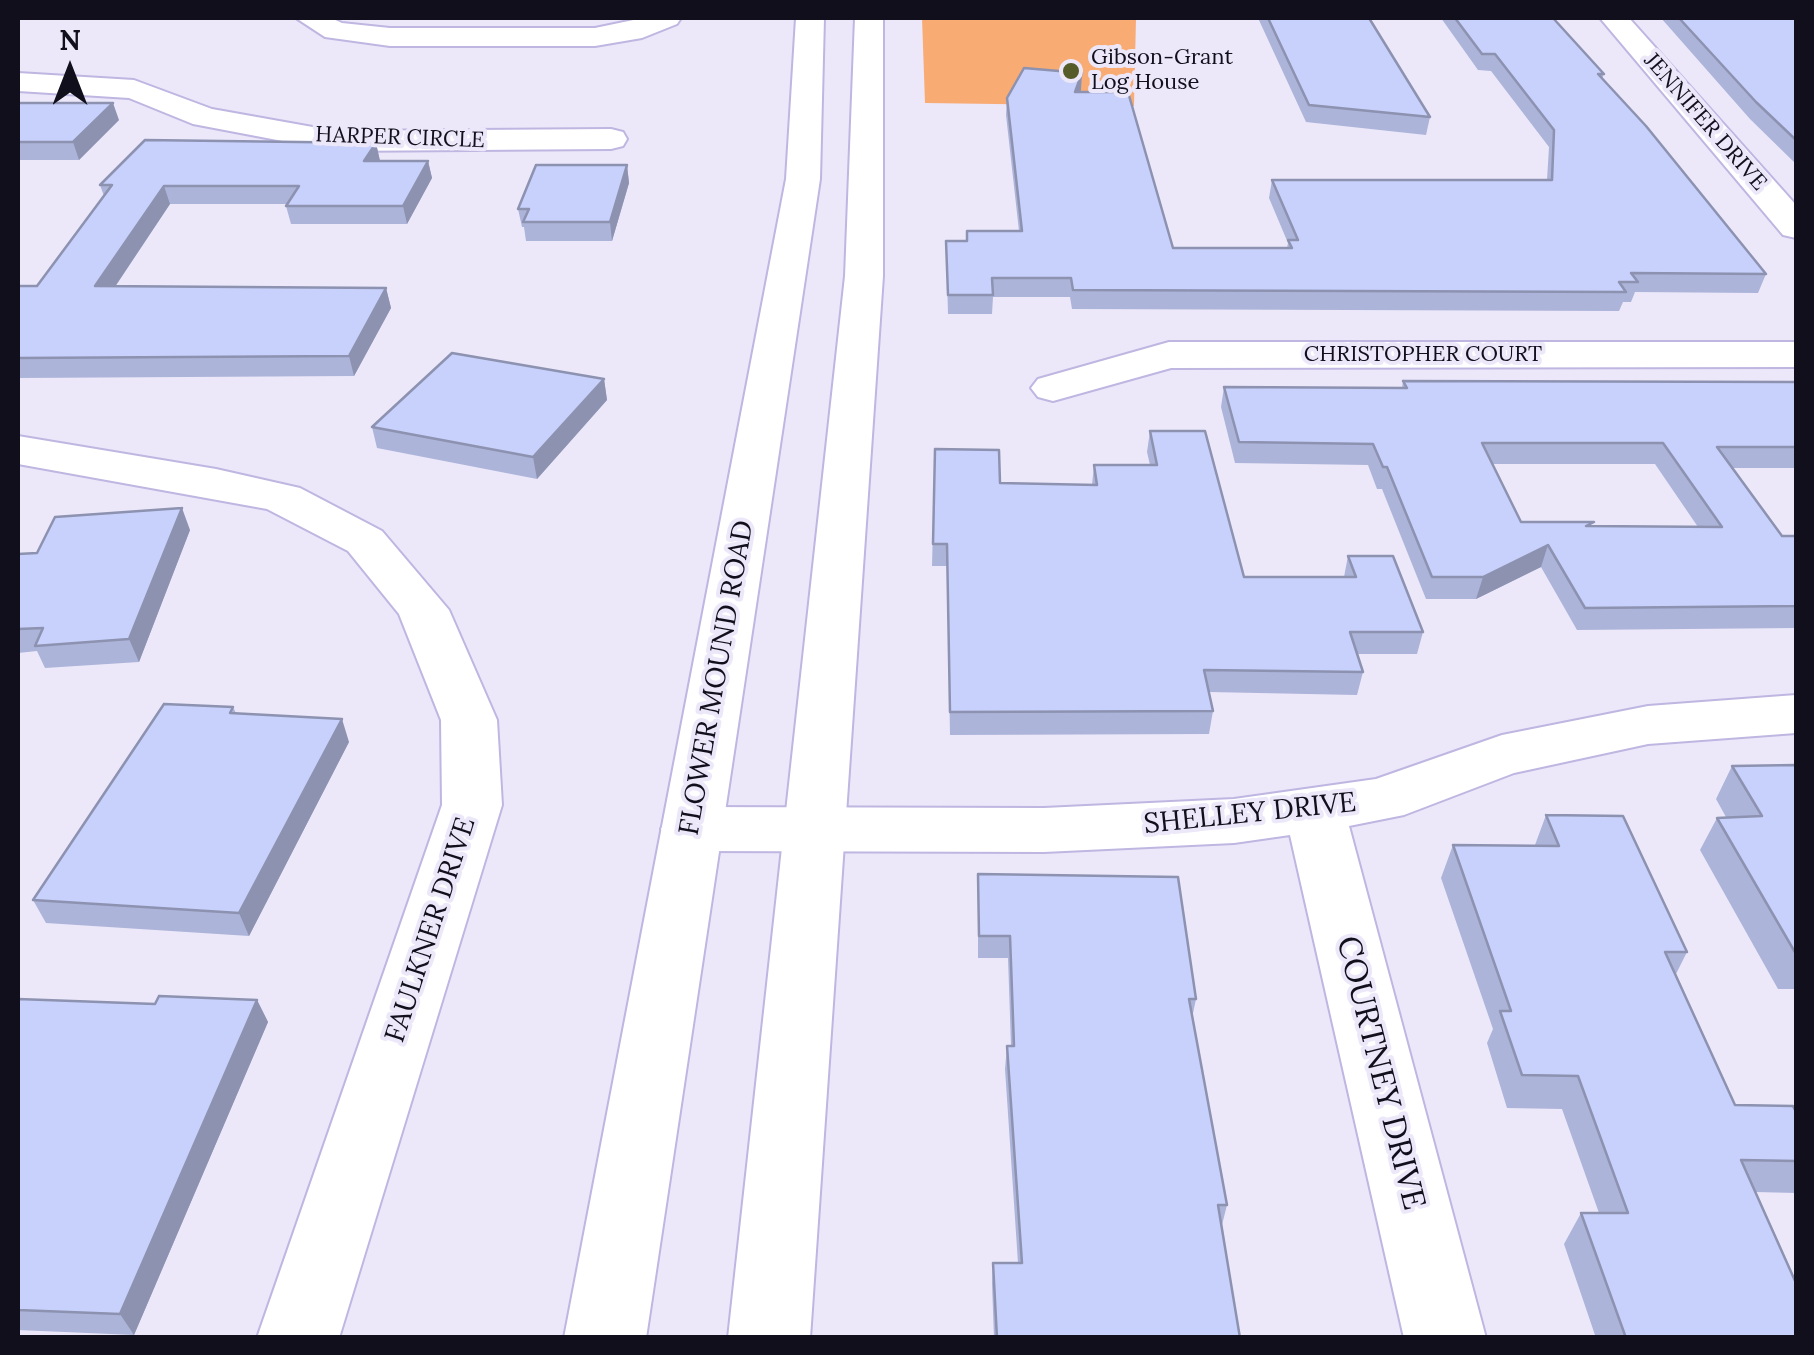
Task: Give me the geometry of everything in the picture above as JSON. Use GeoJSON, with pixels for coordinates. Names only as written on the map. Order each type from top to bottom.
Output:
{"type":"FeatureCollection","features":[{"type":"Feature","properties":{"kind":"street"},"geometry":{"type":"LineString","coordinates":[[310,18],[335,31],[390,36],[594,36],[632,32],[667,18]]}},
{"type":"Feature","properties":{"kind":"street","name":"FLOWER MOUND ROAD"},"geometry":{"type":"LineString","coordinates":[[605,1338],[803,178],[810,18]]}},
{"type":"Feature","properties":{"kind":"street"},"geometry":{"type":"LineString","coordinates":[[769,1338],[864,276],[869,18]]}},
{"type":"Feature","properties":{"kind":"street","name":"JENNIFER DRIVE"},"geometry":{"type":"LineString","coordinates":[[1614,18],[1796,227]]}},
{"type":"Feature","properties":{"kind":"street","name":"HARPER CIRCLE"},"geometry":{"type":"LineString","coordinates":[[18,82],[134,89],[204,117],[335,141],[611,139]]}},
{"type":"Feature","properties":{"kind":"street","name":"CHRISTOPHER COURT"},"geometry":{"type":"LineString","coordinates":[[1053,388],[1169,354],[1796,356]]}},
{"type":"Feature","properties":{"kind":"street","name":"FAULKNER DRIVE"},"geometry":{"type":"LineString","coordinates":[[18,450],[283,498],[365,541],[423,610],[469,720],[472,805],[298,1338]]}},
{"type":"Feature","properties":{"kind":"street","name":"SHELLEY DRIVE"},"geometry":{"type":"LineString","coordinates":[[692,829],[1063,830],[1234,821],[1384,800],[1502,755],[1648,724],[1796,714]]}},
{"type":"Feature","properties":{"kind":"street","name":"COURTNEY DRIVE"},"geometry":{"type":"LineString","coordinates":[[1314,810],[1446,1338]]}},
{"type":"Feature","properties":{"kind":"shaded area"},"geometry":{"type":"Polygon","coordinates":[[[922,18],[1136,18],[1134,106],[925,103],[922,18]]]}},
{"type":"Feature","properties":{"kind":"building"},"geometry":{"type":"Polygon","coordinates":[[[1268,18],[1369,18],[1430,117],[1309,105],[1268,18]]]}},
{"type":"Feature","properties":{"kind":"building"},"geometry":{"type":"Polygon","coordinates":[[[1455,18],[1553,18],[1604,74],[1598,74],[1646,126],[1766,274],[1631,273],[1638,282],[1619,282],[1626,292],[1073,290],[1071,278],[992,278],[993,295],[948,295],[946,241],[967,241],[967,231],[1022,231],[1007,98],[1024,68],[1082,73],[1075,92],[1128,92],[1173,248],[1292,248],[1288,240],[1298,240],[1272,180],[1552,180],[1554,130],[1495,54],[1482,54],[1455,18]]]}},
{"type":"Feature","properties":{"kind":"building"},"geometry":{"type":"Polygon","coordinates":[[[1679,18],[1796,18],[1796,140],[1756,102],[1679,18]]]}},
{"type":"Feature","properties":{"kind":"building"},"geometry":{"type":"Polygon","coordinates":[[[18,103],[113,103],[73,142],[18,142],[18,103]]]}},
{"type":"Feature","properties":{"kind":"building"},"geometry":{"type":"Polygon","coordinates":[[[145,140],[376,143],[364,161],[428,161],[403,206],[286,206],[299,186],[164,186],[95,286],[386,288],[349,356],[18,358],[18,286],[37,286],[112,185],[100,185],[145,140]]]}},
{"type":"Feature","properties":{"kind":"building"},"geometry":{"type":"Polygon","coordinates":[[[536,165],[627,165],[610,222],[523,222],[529,209],[518,209],[536,165]]]}},
{"type":"Feature","properties":{"kind":"building"},"geometry":{"type":"Polygon","coordinates":[[[452,353],[604,379],[533,457],[372,427],[452,353]]]}},
{"type":"Feature","properties":{"kind":"building"},"geometry":{"type":"Polygon","coordinates":[[[1403,381],[1796,382],[1796,447],[1717,447],[1782,536],[1796,536],[1796,606],[1585,608],[1548,545],[1483,577],[1432,577],[1387,467],[1383,467],[1373,444],[1239,442],[1224,387],[1407,388],[1403,381]],[[1482,443],[1521,522],[1722,527],[1663,443],[1482,443]]]}},
{"type":"Feature","properties":{"kind":"building"},"geometry":{"type":"Polygon","coordinates":[[[1150,431],[1205,431],[1244,577],[1356,577],[1348,556],[1393,556],[1423,632],[1350,632],[1363,672],[1204,670],[1213,711],[950,712],[947,544],[933,544],[935,449],[999,450],[1000,483],[1097,485],[1094,465],[1157,465],[1150,431]]]}},
{"type":"Feature","properties":{"kind":"building"},"geometry":{"type":"Polygon","coordinates":[[[182,508],[129,639],[35,646],[43,628],[18,629],[18,554],[37,553],[55,517],[182,508]]]}},
{"type":"Feature","properties":{"kind":"building"},"geometry":{"type":"Polygon","coordinates":[[[164,704],[233,707],[230,713],[342,719],[239,913],[33,900],[164,704]]]}},
{"type":"Feature","properties":{"kind":"building"},"geometry":{"type":"Polygon","coordinates":[[[1796,765],[1796,954],[1717,818],[1762,816],[1732,766],[1796,765]]]}},
{"type":"Feature","properties":{"kind":"building"},"geometry":{"type":"Polygon","coordinates":[[[1546,815],[1623,816],[1687,952],[1665,952],[1735,1105],[1793,1106],[1796,1112],[1796,1161],[1741,1160],[1796,1283],[1796,1338],[1626,1338],[1581,1213],[1628,1213],[1578,1076],[1522,1075],[1500,1011],[1511,1011],[1453,845],[1559,846],[1546,815]]]}},
{"type":"Feature","properties":{"kind":"building"},"geometry":{"type":"Polygon","coordinates":[[[978,874],[1178,877],[1196,999],[1189,999],[1227,1205],[1218,1205],[1240,1338],[997,1338],[993,1263],[1022,1263],[1007,1046],[1014,1046],[1010,936],[979,936],[978,874]]]}},
{"type":"Feature","properties":{"kind":"building"},"geometry":{"type":"Polygon","coordinates":[[[159,996],[257,1000],[120,1314],[18,1310],[18,999],[155,1004],[159,996]]]}},
{"type":"Feature","properties":{"kind":"place","name":"Gibson-Grant Log House"},"geometry":{"type":"Point","coordinates":[1071,71]}}]}
